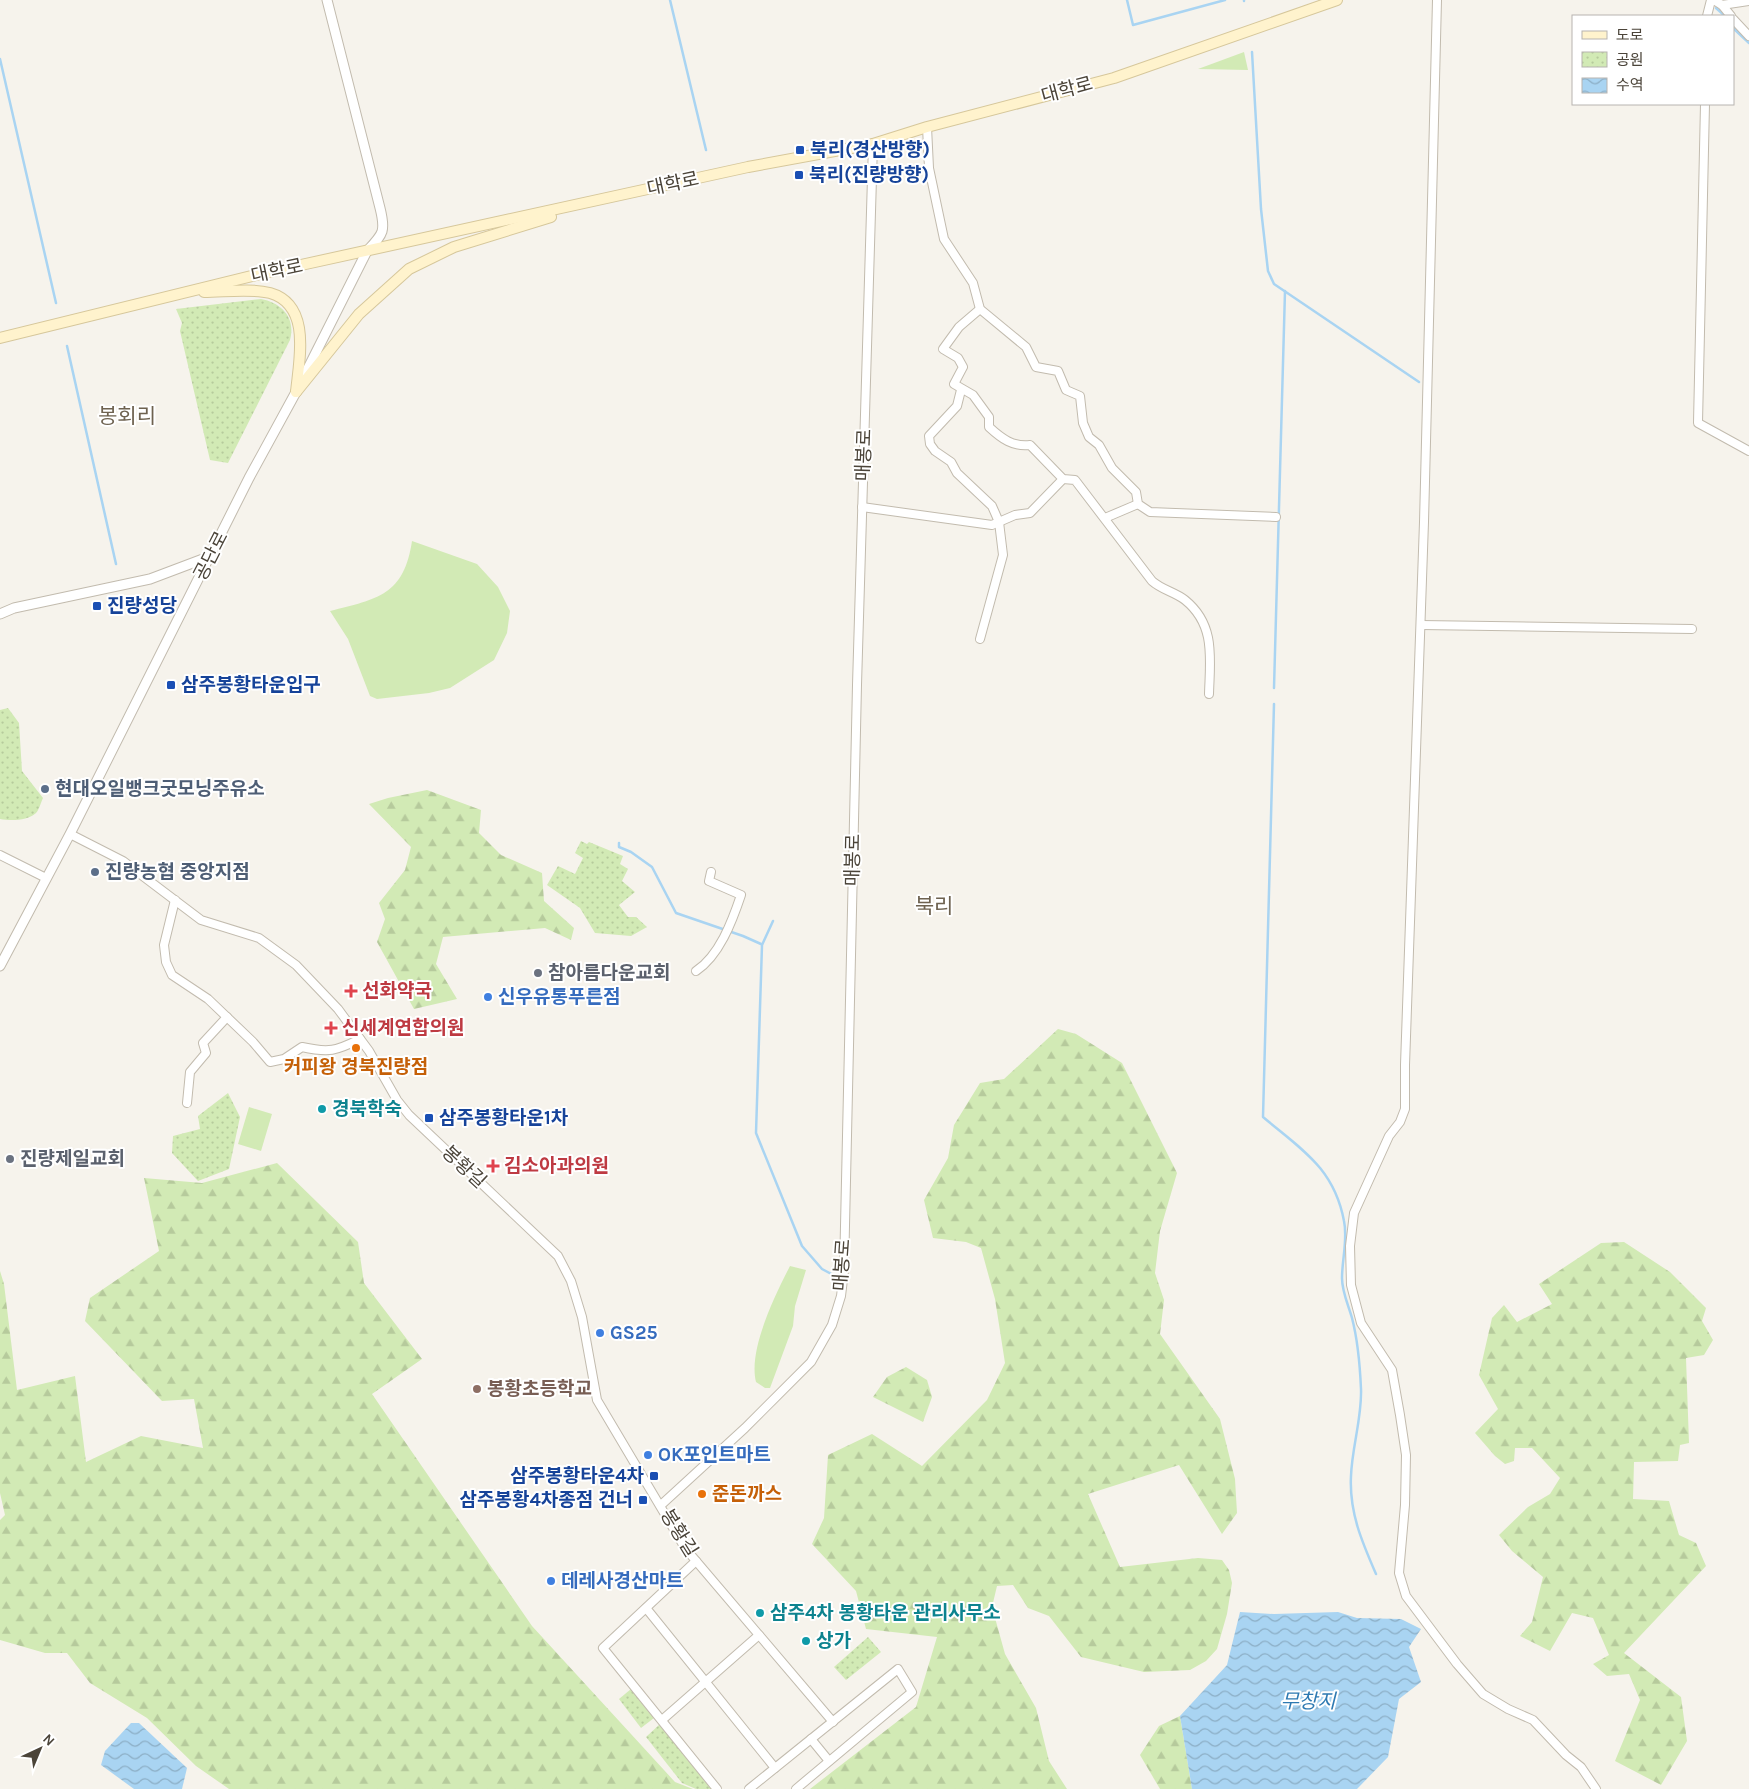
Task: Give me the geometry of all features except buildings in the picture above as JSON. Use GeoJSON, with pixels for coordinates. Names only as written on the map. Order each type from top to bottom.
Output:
{"type":"FeatureCollection","features":[{"type":"Feature","properties":{"kind":"main road","name":"대학로"},"geometry":{"type":"LineString","coordinates":[[0,338],[260,274],[748,167],[873,144],[927,127],[1114,78],[1337,0]]}},
{"type":"Feature","properties":{"kind":"main road"},"geometry":{"type":"LineString","coordinates":[[296,392],[359,314],[409,269],[454,247],[502,234],[597,200]]}},
{"type":"Feature","properties":{"kind":"main road"},"geometry":{"type":"LineString","coordinates":[[188,292],[269,293],[282,298],[292,307],[298,323],[300,337],[296,392]]}},
{"type":"Feature","properties":{"kind":"street","name":"공단로"},"geometry":{"type":"LineString","coordinates":[[0,966],[70,834],[249,478],[296,392],[367,252],[383,234],[384,225],[327,0]]}},
{"type":"Feature","properties":{"kind":"street"},"geometry":{"type":"LineString","coordinates":[[1437,0],[1421,625],[1405,1065],[1406,1101],[1400,1122],[1390,1136],[1354,1213],[1350,1246],[1351,1285],[1364,1328],[1392,1370],[1400,1415],[1406,1455],[1405,1504],[1399,1573],[1406,1596],[1457,1664],[1483,1694],[1508,1709],[1533,1720],[1566,1755],[1581,1767],[1596,1789]]}},
{"type":"Feature","properties":{"kind":"street"},"geometry":{"type":"LineString","coordinates":[[1706,15],[1712,0],[1722,5],[1730,15]]}},
{"type":"Feature","properties":{"kind":"street"},"geometry":{"type":"LineString","coordinates":[[1722,5],[1749,1]]}},
{"type":"Feature","properties":{"kind":"street"},"geometry":{"type":"LineString","coordinates":[[1734,20],[1749,36]]}},
{"type":"Feature","properties":{"kind":"street"},"geometry":{"type":"LineString","coordinates":[[1705,105],[1698,423],[1749,451]]}},
{"type":"Feature","properties":{"kind":"street"},"geometry":{"type":"LineString","coordinates":[[927,127],[928,168],[944,239],[973,283],[980,309],[1026,347],[1036,367],[1058,370],[1066,390],[1080,396],[1082,422],[1089,437],[1099,445],[1112,468],[1136,492],[1138,504],[1150,512],[1276,517]]}},
{"type":"Feature","properties":{"kind":"street","name":"매봉로"},"geometry":{"type":"LineString","coordinates":[[661,1505],[745,1428],[811,1362],[832,1325],[843,1284],[873,144]]}},
{"type":"Feature","properties":{"kind":"street"},"geometry":{"type":"LineString","coordinates":[[980,309],[959,327],[943,349],[958,358],[963,367],[954,384],[961,390],[973,395],[989,417],[989,428],[997,435],[1017,446],[1030,445],[1062,479],[1075,480],[1152,581],[1161,589],[1185,600],[1204,621],[1211,645],[1209,694]]}},
{"type":"Feature","properties":{"kind":"street"},"geometry":{"type":"LineString","coordinates":[[961,390],[957,406],[929,436],[930,444],[935,451],[951,462],[958,473],[992,506],[999,522],[1003,555],[980,639]]}},
{"type":"Feature","properties":{"kind":"street"},"geometry":{"type":"LineString","coordinates":[[862,507],[992,525],[1015,515],[1030,514],[1062,479]]}},
{"type":"Feature","properties":{"kind":"street"},"geometry":{"type":"LineString","coordinates":[[1105,518],[1138,504]]}},
{"type":"Feature","properties":{"kind":"street"},"geometry":{"type":"LineString","coordinates":[[0,614],[14,608],[150,579],[211,556]]}},
{"type":"Feature","properties":{"kind":"street"},"geometry":{"type":"LineString","coordinates":[[1421,625],[1692,629]]}},
{"type":"Feature","properties":{"kind":"street","name":"봉황길"},"geometry":{"type":"LineString","coordinates":[[70,834],[123,861],[201,920],[248,933],[273,946],[309,977],[338,1009],[360,1039],[409,1115],[558,1256],[564,1266],[582,1317],[597,1400],[685,1548],[833,1722]]}},
{"type":"Feature","properties":{"kind":"street"},"geometry":{"type":"LineString","coordinates":[[0,854],[46,878]]}},
{"type":"Feature","properties":{"kind":"street"},"geometry":{"type":"LineString","coordinates":[[696,972],[705,965],[728,928],[741,895],[709,881],[710,872]]}},
{"type":"Feature","properties":{"kind":"street"},"geometry":{"type":"LineString","coordinates":[[174,900],[164,945],[166,962],[172,975],[208,999],[253,1042],[270,1062],[284,1059],[302,1046],[324,1052],[336,1051],[360,1039]]}},
{"type":"Feature","properties":{"kind":"street"},"geometry":{"type":"LineString","coordinates":[[187,1103],[190,1072],[206,1053],[203,1043],[227,1017]]}},
{"type":"Feature","properties":{"kind":"street"},"geometry":{"type":"LineString","coordinates":[[696,1561],[604,1648],[718,1789]]}},
{"type":"Feature","properties":{"kind":"street"},"geometry":{"type":"LineString","coordinates":[[646,1608],[775,1768]]}},
{"type":"Feature","properties":{"kind":"street"},"geometry":{"type":"LineString","coordinates":[[662,1720],[758,1635]]}},
{"type":"Feature","properties":{"kind":"street"},"geometry":{"type":"LineString","coordinates":[[749,1789],[898,1669],[912,1692],[796,1789]]}},
{"type":"Feature","properties":{"kind":"street"},"geometry":{"type":"LineString","coordinates":[[811,1739],[830,1761]]}},
{"type":"Feature","properties":{"kind":"green space"},"geometry":{"type":"Polygon","coordinates":[[[1244,52],[1248,70],[1198,69],[1244,52]]]}},
{"type":"Feature","properties":{"kind":"green space"},"geometry":{"type":"Polygon","coordinates":[[[261,299],[275,304],[286,313],[291,325],[290,340],[228,463],[210,460],[180,331],[182,323],[176,309],[261,299]]]}},
{"type":"Feature","properties":{"kind":"green space"},"geometry":{"type":"Polygon","coordinates":[[[412,541],[477,564],[498,587],[510,611],[507,633],[494,660],[450,688],[429,693],[377,699],[370,696],[348,639],[330,611],[362,603],[386,592],[403,573],[412,541]]]}},
{"type":"Feature","properties":{"kind":"green space"},"geometry":{"type":"Polygon","coordinates":[[[8,708],[19,723],[22,771],[43,798],[33,816],[19,820],[0,819],[0,710],[8,708]]]}},
{"type":"Feature","properties":{"kind":"green space"},"geometry":{"type":"Polygon","coordinates":[[[427,790],[481,810],[479,833],[501,855],[542,873],[544,901],[574,928],[571,940],[545,928],[443,937],[436,964],[457,999],[414,1009],[377,942],[385,919],[379,903],[405,870],[411,847],[369,804],[427,790]]]}},
{"type":"Feature","properties":{"kind":"green space"},"geometry":{"type":"Polygon","coordinates":[[[581,841],[587,844],[589,842],[623,856],[620,864],[628,869],[622,881],[635,892],[619,905],[628,917],[636,917],[647,927],[631,936],[595,933],[580,908],[547,885],[558,866],[575,874],[583,858],[575,853],[581,841]]]}},
{"type":"Feature","properties":{"kind":"green space"},"geometry":{"type":"Polygon","coordinates":[[[1058,1029],[1076,1034],[1122,1063],[1177,1173],[1160,1231],[1155,1273],[1164,1300],[1160,1334],[1220,1419],[1235,1479],[1237,1513],[1222,1534],[1179,1465],[1088,1494],[1120,1567],[1198,1558],[1222,1560],[1229,1570],[1232,1583],[1227,1614],[1217,1649],[1206,1661],[1190,1670],[1144,1672],[1081,1657],[1049,1616],[1028,1608],[1013,1585],[997,1586],[992,1607],[1005,1654],[1036,1708],[1049,1761],[1067,1789],[810,1789],[916,1707],[937,1637],[866,1629],[856,1591],[812,1544],[824,1518],[828,1455],[872,1434],[922,1466],[987,1400],[1005,1363],[995,1299],[981,1248],[966,1242],[933,1238],[924,1200],[948,1158],[954,1125],[980,1083],[1004,1079],[1058,1029]]]}},
{"type":"Feature","properties":{"kind":"green space"},"geometry":{"type":"Polygon","coordinates":[[[228,1093],[240,1117],[229,1169],[198,1181],[172,1153],[173,1136],[200,1129],[198,1116],[228,1093]]]}},
{"type":"Feature","properties":{"kind":"green space"},"geometry":{"type":"Polygon","coordinates":[[[249,1107],[272,1114],[261,1151],[238,1144],[249,1107]]]}},
{"type":"Feature","properties":{"kind":"green space"},"geometry":{"type":"Polygon","coordinates":[[[277,1163],[358,1242],[364,1283],[422,1359],[372,1394],[532,1626],[675,1782],[693,1789],[229,1789],[196,1766],[147,1718],[90,1683],[67,1653],[45,1653],[0,1640],[0,1520],[5,1515],[0,1493],[0,1271],[4,1284],[17,1390],[75,1376],[86,1462],[141,1436],[203,1448],[194,1399],[162,1401],[85,1321],[90,1298],[159,1251],[144,1178],[202,1183],[277,1163]]]}},
{"type":"Feature","properties":{"kind":"green space"},"geometry":{"type":"Polygon","coordinates":[[[1624,1242],[1670,1272],[1706,1308],[1702,1321],[1713,1340],[1704,1355],[1686,1358],[1689,1443],[1680,1445],[1678,1461],[1634,1462],[1633,1499],[1669,1501],[1679,1535],[1696,1543],[1706,1566],[1624,1653],[1681,1697],[1687,1741],[1661,1785],[1615,1761],[1640,1700],[1629,1674],[1607,1676],[1593,1664],[1609,1655],[1593,1618],[1572,1613],[1550,1651],[1520,1636],[1532,1622],[1543,1577],[1512,1551],[1499,1535],[1528,1507],[1550,1494],[1560,1478],[1532,1448],[1515,1448],[1514,1461],[1505,1464],[1495,1456],[1475,1433],[1498,1409],[1479,1375],[1492,1318],[1504,1305],[1517,1322],[1552,1304],[1539,1284],[1601,1243],[1624,1242]]]}},
{"type":"Feature","properties":{"kind":"green space"},"geometry":{"type":"Polygon","coordinates":[[[790,1266],[806,1270],[795,1306],[793,1326],[770,1388],[765,1388],[756,1382],[756,1354],[759,1339],[777,1292],[790,1266]]]}},
{"type":"Feature","properties":{"kind":"green space"},"geometry":{"type":"Polygon","coordinates":[[[906,1367],[927,1380],[932,1397],[923,1422],[873,1397],[887,1377],[906,1367]]]}},
{"type":"Feature","properties":{"kind":"green space"},"geometry":{"type":"Polygon","coordinates":[[[868,1637],[881,1652],[846,1680],[834,1667],[868,1637]]]}},
{"type":"Feature","properties":{"kind":"green space"},"geometry":{"type":"Polygon","coordinates":[[[631,1689],[654,1718],[641,1728],[619,1699],[631,1689]]]}},
{"type":"Feature","properties":{"kind":"green space"},"geometry":{"type":"Polygon","coordinates":[[[1180,1716],[1192,1789],[1160,1789],[1140,1755],[1159,1726],[1180,1716]]]}},
{"type":"Feature","properties":{"kind":"green space"},"geometry":{"type":"Polygon","coordinates":[[[660,1724],[712,1789],[696,1789],[682,1783],[646,1737],[660,1724]]]}},
{"type":"Feature","properties":{"kind":"water","name":"무창지"},"geometry":{"type":"Polygon","coordinates":[[[1240,1612],[1274,1614],[1338,1612],[1357,1618],[1401,1619],[1421,1629],[1409,1647],[1421,1682],[1399,1699],[1388,1757],[1357,1789],[1192,1789],[1180,1716],[1227,1665],[1240,1612]]]}},
{"type":"Feature","properties":{"kind":"water"},"geometry":{"type":"Polygon","coordinates":[[[131,1723],[139,1723],[187,1768],[182,1789],[134,1789],[101,1765],[105,1751],[131,1723]]]}},
{"type":"Feature","properties":{"kind":"waterway"},"geometry":{"type":"LineString","coordinates":[[670,0],[706,150]]}},
{"type":"Feature","properties":{"kind":"waterway"},"geometry":{"type":"LineString","coordinates":[[1127,0],[1133,25],[1225,0]]}},
{"type":"Feature","properties":{"kind":"waterway"},"geometry":{"type":"LineString","coordinates":[[1716,8],[1724,15]]}},
{"type":"Feature","properties":{"kind":"waterway"},"geometry":{"type":"LineString","coordinates":[[1734,29],[1749,43]]}},
{"type":"Feature","properties":{"kind":"waterway"},"geometry":{"type":"LineString","coordinates":[[1252,52],[1261,209],[1268,271],[1274,284],[1419,382]]}},
{"type":"Feature","properties":{"kind":"waterway"},"geometry":{"type":"LineString","coordinates":[[0,59],[56,303]]}},
{"type":"Feature","properties":{"kind":"waterway"},"geometry":{"type":"LineString","coordinates":[[1274,688],[1285,291]]}},
{"type":"Feature","properties":{"kind":"waterway"},"geometry":{"type":"LineString","coordinates":[[67,346],[116,564]]}},
{"type":"Feature","properties":{"kind":"waterway"},"geometry":{"type":"LineString","coordinates":[[1274,704],[1263,1117],[1303,1150],[1324,1174],[1333,1187],[1344,1221],[1342,1283],[1356,1336],[1361,1389],[1360,1411],[1351,1476],[1352,1502],[1354,1514],[1376,1574]]}},
{"type":"Feature","properties":{"kind":"waterway"},"geometry":{"type":"LineString","coordinates":[[619,843],[619,847],[631,852],[652,867],[676,913],[761,944]]}},
{"type":"Feature","properties":{"kind":"waterway"},"geometry":{"type":"LineString","coordinates":[[773,921],[762,945],[756,1133],[802,1246],[822,1269],[835,1276]]}},
{"type":"Feature","properties":{"kind":"place","name":"북리(경산방향)"},"geometry":{"type":"Point","coordinates":[800,150]}},
{"type":"Feature","properties":{"kind":"place","name":"북리(진량방향)"},"geometry":{"type":"Point","coordinates":[799,175]}},
{"type":"Feature","properties":{"kind":"place","name":"진량성당"},"geometry":{"type":"Point","coordinates":[97,606]}},
{"type":"Feature","properties":{"kind":"place","name":"삼주봉황타운입구"},"geometry":{"type":"Point","coordinates":[171,685]}},
{"type":"Feature","properties":{"kind":"place","name":"현대오일뱅크굿모닝주유소"},"geometry":{"type":"Point","coordinates":[45,789]}},
{"type":"Feature","properties":{"kind":"place","name":"진량농협 중앙지점"},"geometry":{"type":"Point","coordinates":[95,872]}},
{"type":"Feature","properties":{"kind":"place","name":"참아름다운교회"},"geometry":{"type":"Point","coordinates":[538,973]}},
{"type":"Feature","properties":{"kind":"place","name":"선화약국"},"geometry":{"type":"Point","coordinates":[351,991]}},
{"type":"Feature","properties":{"kind":"place","name":"신우유통푸른점"},"geometry":{"type":"Point","coordinates":[488,997]}},
{"type":"Feature","properties":{"kind":"place","name":"신세계연합의원"},"geometry":{"type":"Point","coordinates":[331,1028]}},
{"type":"Feature","properties":{"kind":"place","name":"커피왕 경북진량점"},"geometry":{"type":"Point","coordinates":[356,1048]}},
{"type":"Feature","properties":{"kind":"place","name":"경북학숙"},"geometry":{"type":"Point","coordinates":[322,1109]}},
{"type":"Feature","properties":{"kind":"place","name":"삼주봉황타운1차"},"geometry":{"type":"Point","coordinates":[429,1118]}},
{"type":"Feature","properties":{"kind":"place","name":"진량제일교회"},"geometry":{"type":"Point","coordinates":[10,1159]}},
{"type":"Feature","properties":{"kind":"place","name":"김소아과의원"},"geometry":{"type":"Point","coordinates":[493,1166]}},
{"type":"Feature","properties":{"kind":"place","name":"GS25"},"geometry":{"type":"Point","coordinates":[600,1333]}},
{"type":"Feature","properties":{"kind":"place","name":"봉황초등학교"},"geometry":{"type":"Point","coordinates":[477,1389]}},
{"type":"Feature","properties":{"kind":"place","name":"OK포인트마트"},"geometry":{"type":"Point","coordinates":[648,1455]}},
{"type":"Feature","properties":{"kind":"place","name":"삼주봉황타운4차"},"geometry":{"type":"Point","coordinates":[654,1476]}},
{"type":"Feature","properties":{"kind":"place","name":"준돈까스"},"geometry":{"type":"Point","coordinates":[702,1494]}},
{"type":"Feature","properties":{"kind":"place","name":"삼주봉황4차종점 건너"},"geometry":{"type":"Point","coordinates":[643,1500]}},
{"type":"Feature","properties":{"kind":"place","name":"데레사경산마트"},"geometry":{"type":"Point","coordinates":[551,1581]}},
{"type":"Feature","properties":{"kind":"place","name":"삼주4차 봉황타운 관리사무소"},"geometry":{"type":"Point","coordinates":[760,1613]}},
{"type":"Feature","properties":{"kind":"place","name":"상가"},"geometry":{"type":"Point","coordinates":[806,1641]}},
{"type":"Feature","properties":{"kind":"district","name":"봉회리"},"geometry":{"type":"Point","coordinates":[127,416]}},
{"type":"Feature","properties":{"kind":"district","name":"북리"},"geometry":{"type":"Point","coordinates":[934,906]}}]}
